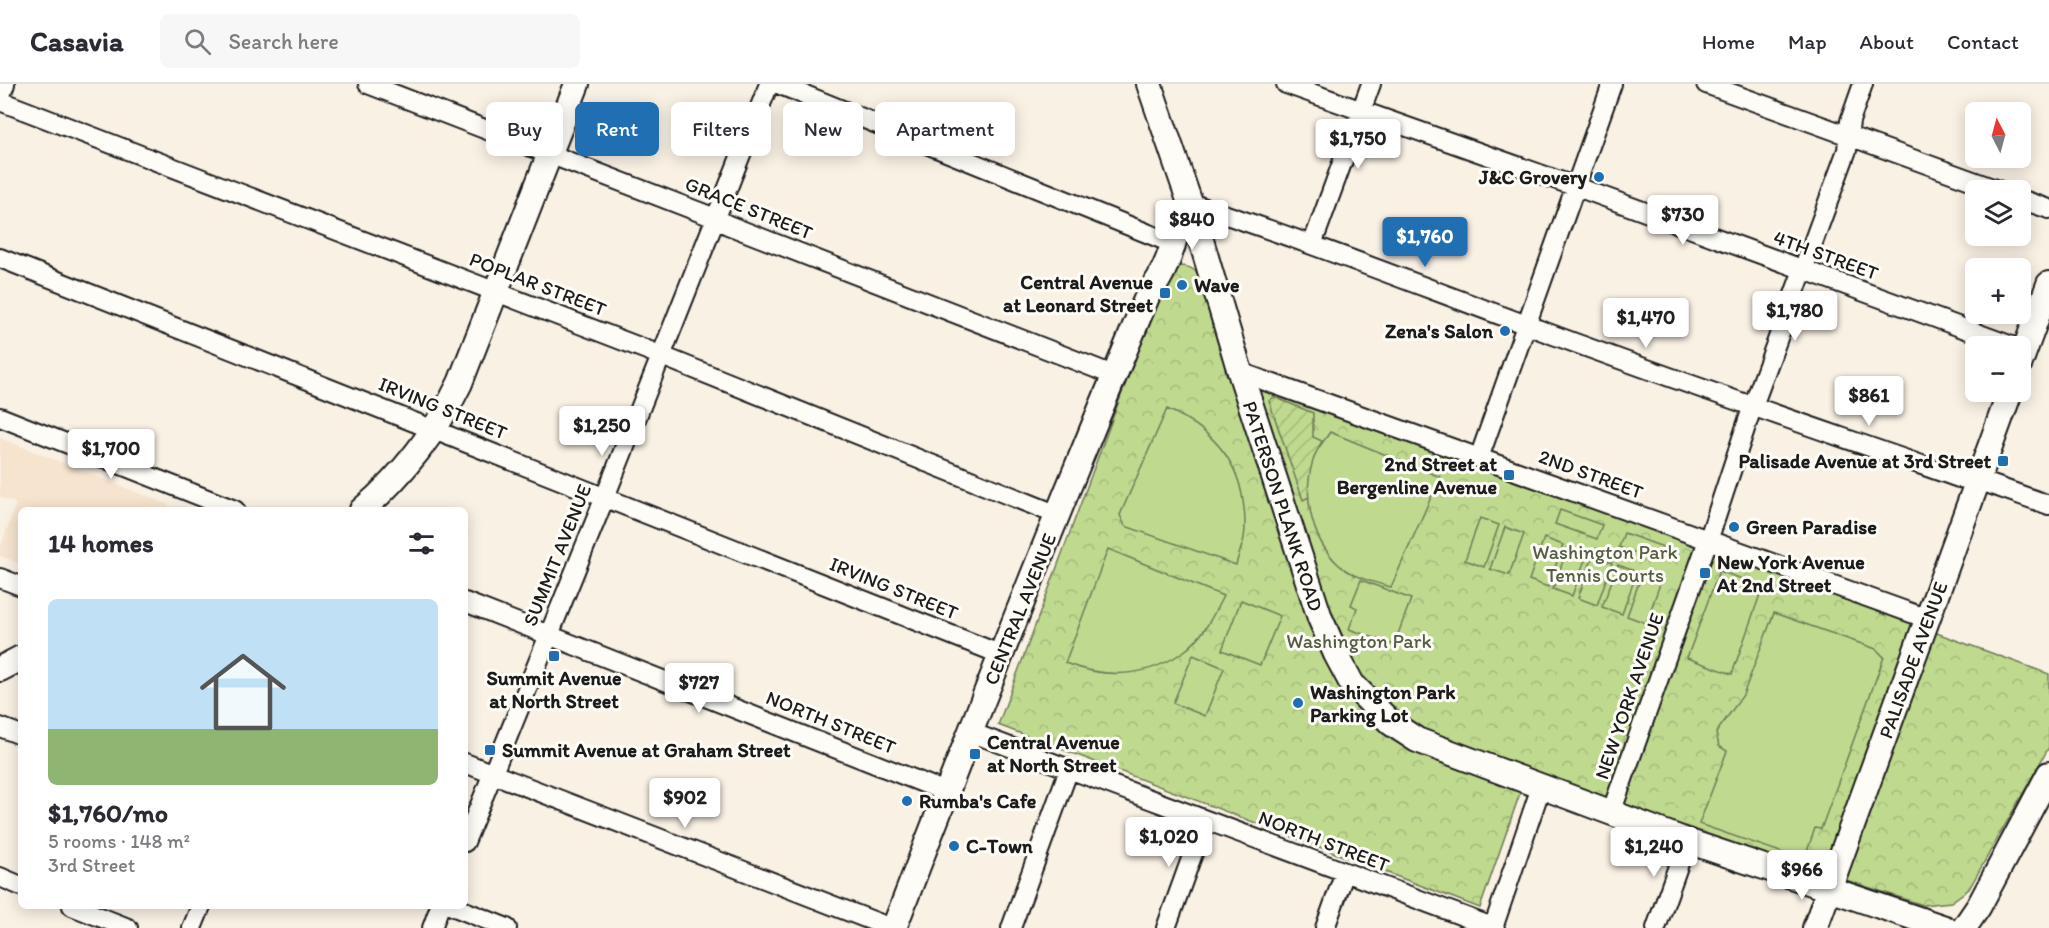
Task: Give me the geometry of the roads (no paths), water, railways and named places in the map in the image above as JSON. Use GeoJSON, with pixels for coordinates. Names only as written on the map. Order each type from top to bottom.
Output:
{"type":"FeatureCollection","features":[{"type":"Feature","properties":{"kind":"main road"},"geometry":{"type":"LineString","coordinates":[[563,120],[577,84]]}},
{"type":"Feature","properties":{"kind":"main road","name":"PATERSON PLANK ROAD"},"geometry":{"type":"LineString","coordinates":[[1149,84],[1177,222],[1208,264],[1240,372],[1320,618],[1335,654],[1352,684],[1391,723],[1416,740],[1687,841],[1945,928]]}},
{"type":"Feature","properties":{"kind":"main road"},"geometry":{"type":"LineString","coordinates":[[366,507],[382,493],[435,429],[448,408],[460,383],[549,156]]}},
{"type":"Feature","properties":{"kind":"main road","name":"CENTRAL AVENUE"},"geometry":{"type":"LineString","coordinates":[[892,928],[1113,375],[1149,292],[1156,284],[1163,269],[1176,236],[1177,222]]}},
{"type":"Feature","properties":{"kind":"main road","name":"CENTRAL AVENUE"},"geometry":{"type":"LineString","coordinates":[[1149,292],[1147,282],[1177,222]]}},
{"type":"Feature","properties":{"kind":"main road"},"geometry":{"type":"LineString","coordinates":[[1163,269],[1172,262],[1189,260],[1208,264]]}},
{"type":"Feature","properties":{"kind":"main road"},"geometry":{"type":"LineString","coordinates":[[2026,336],[2049,284]]}},
{"type":"Feature","properties":{"kind":"main road","name":"PALISADE AVENUE"},"geometry":{"type":"LineString","coordinates":[[1815,928],[2006,402]]}},
{"type":"Feature","properties":{"kind":"main road"},"geometry":{"type":"LineString","coordinates":[[0,669],[18,660]]}},
{"type":"Feature","properties":{"kind":"main road"},"geometry":{"type":"LineString","coordinates":[[1964,928],[1979,906],[2049,774]]}},
{"type":"Feature","properties":{"kind":"street"},"geometry":{"type":"LineString","coordinates":[[0,99],[6,84]]}},
{"type":"Feature","properties":{"kind":"street","name":"GRACE STREET"},"geometry":{"type":"LineString","coordinates":[[368,84],[486,130]]}},
{"type":"Feature","properties":{"kind":"street","name":"SUMMIT AVENUE"},"geometry":{"type":"LineString","coordinates":[[468,834],[605,497],[768,84]]}},
{"type":"Feature","properties":{"kind":"street"},"geometry":{"type":"LineString","coordinates":[[778,84],[1177,222],[1312,245],[1753,406],[1959,478],[1978,480],[2049,505]]}},
{"type":"Feature","properties":{"kind":"street","name":"4TH STREET"},"geometry":{"type":"LineString","coordinates":[[1286,84],[1575,186],[1976,336]]}},
{"type":"Feature","properties":{"kind":"street"},"geometry":{"type":"LineString","coordinates":[[1312,245],[1371,84]]}},
{"type":"Feature","properties":{"kind":"street"},"geometry":{"type":"LineString","coordinates":[[1479,458],[1612,84]]}},
{"type":"Feature","properties":{"kind":"street"},"geometry":{"type":"LineString","coordinates":[[1707,84],[1970,180]]}},
{"type":"Feature","properties":{"kind":"street","name":"NEW YORK AVENUE"},"geometry":{"type":"LineString","coordinates":[[1611,813],[1753,406],[1847,150],[1850,121],[1863,84]]}},
{"type":"Feature","properties":{"kind":"street","name":"POPLAR STREET"},"geometry":{"type":"LineString","coordinates":[[0,99],[661,355],[1058,515]]}},
{"type":"Feature","properties":{"kind":"street","name":"GRACE STREET"},"geometry":{"type":"LineString","coordinates":[[552,156],[716,218],[1113,375]]}},
{"type":"Feature","properties":{"kind":"street"},"geometry":{"type":"LineString","coordinates":[[2031,203],[2049,209]]}},
{"type":"Feature","properties":{"kind":"street","name":"IRVING STREET"},"geometry":{"type":"LineString","coordinates":[[0,258],[1002,655]]}},
{"type":"Feature","properties":{"kind":"street","name":"2ND STREET"},"geometry":{"type":"LineString","coordinates":[[1240,372],[1928,619]]}},
{"type":"Feature","properties":{"kind":"street"},"geometry":{"type":"LineString","coordinates":[[0,417],[226,507]]}},
{"type":"Feature","properties":{"kind":"street"},"geometry":{"type":"LineString","coordinates":[[0,578],[18,585]]}},
{"type":"Feature","properties":{"kind":"street","name":"NORTH STREET"},"geometry":{"type":"LineString","coordinates":[[468,603],[946,792]]}},
{"type":"Feature","properties":{"kind":"street"},"geometry":{"type":"LineString","coordinates":[[0,727],[18,734]]}},
{"type":"Feature","properties":{"kind":"street","name":"NORTH STREET"},"geometry":{"type":"LineString","coordinates":[[970,732],[1494,928]]}},
{"type":"Feature","properties":{"kind":"street"},"geometry":{"type":"LineString","coordinates":[[468,764],[892,928]]}},
{"type":"Feature","properties":{"kind":"street"},"geometry":{"type":"LineString","coordinates":[[1011,928],[1069,769]]}},
{"type":"Feature","properties":{"kind":"street"},"geometry":{"type":"LineString","coordinates":[[1494,928],[1541,787]]}},
{"type":"Feature","properties":{"kind":"street"},"geometry":{"type":"LineString","coordinates":[[1166,928],[1205,820]]}},
{"type":"Feature","properties":{"kind":"street"},"geometry":{"type":"LineString","coordinates":[[1656,928],[1687,841]]}},
{"type":"Feature","properties":{"kind":"street"},"geometry":{"type":"LineString","coordinates":[[1325,928],[1345,872]]}},
{"type":"Feature","properties":{"kind":"street"},"geometry":{"type":"LineString","coordinates":[[0,877],[18,885]]}},
{"type":"Feature","properties":{"kind":"street"},"geometry":{"type":"LineString","coordinates":[[80,909],[128,928]]}},
{"type":"Feature","properties":{"kind":"street"},"geometry":{"type":"LineString","coordinates":[[192,928],[200,909]]}},
{"type":"Feature","properties":{"kind":"street"},"geometry":{"type":"LineString","coordinates":[[432,928],[439,909]]}},
{"type":"Feature","properties":{"kind":"street"},"geometry":{"type":"LineString","coordinates":[[460,909],[507,928]]}},
{"type":"Feature","properties":{"kind":"place","name":"J&C Grovery"},"geometry":{"type":"Point","coordinates":[1599,177]}},
{"type":"Feature","properties":{"kind":"place","name":"Wave"},"geometry":{"type":"Point","coordinates":[1182,285]}},
{"type":"Feature","properties":{"kind":"place","name":"Central Avenue at Leonard Street"},"geometry":{"type":"Point","coordinates":[1165,293]}},
{"type":"Feature","properties":{"kind":"place","name":"Zena's Salon"},"geometry":{"type":"Point","coordinates":[1505,331]}},
{"type":"Feature","properties":{"kind":"place","name":"Palisade Avenue at 3rd Street"},"geometry":{"type":"Point","coordinates":[2003,461]}},
{"type":"Feature","properties":{"kind":"place","name":"2nd Street at Bergenline Avenue"},"geometry":{"type":"Point","coordinates":[1509,475]}},
{"type":"Feature","properties":{"kind":"place","name":"Green Paradise"},"geometry":{"type":"Point","coordinates":[1734,527]}},
{"type":"Feature","properties":{"kind":"place","name":"New York Avenue At 2nd Street"},"geometry":{"type":"Point","coordinates":[1705,573]}},
{"type":"Feature","properties":{"kind":"place","name":"Summit Avenue at North Street"},"geometry":{"type":"Point","coordinates":[554,656]}},
{"type":"Feature","properties":{"kind":"place","name":"Washington Park Parking Lot"},"geometry":{"type":"Point","coordinates":[1298,703]}},
{"type":"Feature","properties":{"kind":"place","name":"Summit Avenue at Graham Street"},"geometry":{"type":"Point","coordinates":[490,750]}},
{"type":"Feature","properties":{"kind":"place","name":"Central Avenue at North Street"},"geometry":{"type":"Point","coordinates":[975,754]}},
{"type":"Feature","properties":{"kind":"place","name":"Rumba's Cafe"},"geometry":{"type":"Point","coordinates":[907,801]}},
{"type":"Feature","properties":{"kind":"place","name":"C-Town"},"geometry":{"type":"Point","coordinates":[954,846]}},
{"type":"Feature","properties":{"kind":"park label","name":"Washington Park Tennis Courts"},"geometry":{"type":"Point","coordinates":[1605,564]}},
{"type":"Feature","properties":{"kind":"park label","name":"Washington Park"},"geometry":{"type":"Point","coordinates":[1359,641]}}]}
